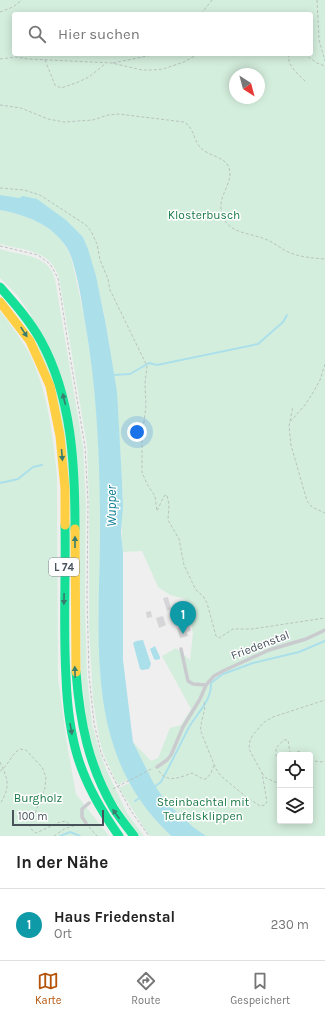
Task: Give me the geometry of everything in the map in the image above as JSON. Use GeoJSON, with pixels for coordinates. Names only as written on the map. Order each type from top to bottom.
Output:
{"type":"FeatureCollection","features":[{"type":"Feature","properties":{"kind":"highway","name":"L 74"},"geometry":{"type":"LineString","coordinates":[[0,287],[12,298],[42,342],[57,375],[65,401],[70,428],[74,473],[75,677],[81,724],[88,756],[102,789],[111,806],[134,836]]}},
{"type":"Feature","properties":{"kind":"highway","name":"L 74"},"geometry":{"type":"LineString","coordinates":[[0,302],[18,323],[33,347],[47,378],[55,404],[60,429],[64,474],[65,678],[70,725],[78,759],[86,780],[102,812],[119,836]]}},
{"type":"Feature","properties":{"kind":"lane","name":"Friedenstal"},"geometry":{"type":"LineString","coordinates":[[156,766],[167,760],[171,755],[183,727],[200,700],[206,685],[214,676],[269,650],[306,639],[325,630]]}},
{"type":"Feature","properties":{"kind":"lane"},"geometry":{"type":"LineString","coordinates":[[181,649],[188,682],[206,685]]}},
{"type":"Feature","properties":{"kind":"lane"},"geometry":{"type":"LineString","coordinates":[[86,823],[82,817],[82,809],[89,802]]}},
{"type":"Feature","properties":{"kind":"path"},"geometry":{"type":"LineString","coordinates":[[0,12],[13,7],[22,0]]}},
{"type":"Feature","properties":{"kind":"path"},"geometry":{"type":"LineString","coordinates":[[202,12],[212,0]]}},
{"type":"Feature","properties":{"kind":"path"},"geometry":{"type":"LineString","coordinates":[[317,0],[319,40],[325,61]]}},
{"type":"Feature","properties":{"kind":"path"},"geometry":{"type":"LineString","coordinates":[[0,59],[16,57],[28,59],[112,63],[147,56]]}},
{"type":"Feature","properties":{"kind":"path"},"geometry":{"type":"LineString","coordinates":[[112,63],[142,70],[159,70],[184,62],[194,56]]}},
{"type":"Feature","properties":{"kind":"path"},"geometry":{"type":"LineString","coordinates":[[289,56],[290,64],[306,82]]}},
{"type":"Feature","properties":{"kind":"path"},"geometry":{"type":"LineString","coordinates":[[307,56],[317,63],[325,66]]}},
{"type":"Feature","properties":{"kind":"path"},"geometry":{"type":"LineString","coordinates":[[45,60],[55,85],[61,88],[76,83],[89,76],[106,63]]}},
{"type":"Feature","properties":{"kind":"path"},"geometry":{"type":"LineString","coordinates":[[0,105],[22,108],[48,119],[64,122],[92,120],[108,115],[122,114],[184,122],[190,126],[199,146],[209,154],[225,162],[229,167],[230,173],[220,206],[229,225],[246,234],[265,239],[292,253],[325,259]]}},
{"type":"Feature","properties":{"kind":"path"},"geometry":{"type":"LineString","coordinates":[[0,188],[24,190],[45,198],[86,224],[97,244],[100,260],[108,279],[110,290],[147,366],[145,383],[146,406],[142,437],[143,477],[155,496],[157,511],[165,495],[167,496],[168,520],[179,539],[184,565],[196,590],[203,596],[207,603],[216,636],[219,638],[232,629],[252,629],[325,618]]}},
{"type":"Feature","properties":{"kind":"path"},"geometry":{"type":"LineString","coordinates":[[290,422],[310,398],[320,380],[325,364]]}},
{"type":"Feature","properties":{"kind":"path"},"geometry":{"type":"LineString","coordinates":[[293,406],[289,426],[290,439],[306,501],[312,507],[325,513]]}},
{"type":"Feature","properties":{"kind":"path"},"geometry":{"type":"LineString","coordinates":[[277,783],[266,778],[262,773],[250,749],[250,740],[259,727],[267,720],[325,700]]}},
{"type":"Feature","properties":{"kind":"path"},"geometry":{"type":"LineString","coordinates":[[204,702],[206,707],[200,727],[214,764],[225,779],[245,796],[260,806],[265,805],[267,802],[262,773]]}},
{"type":"Feature","properties":{"kind":"path"},"geometry":{"type":"LineString","coordinates":[[277,758],[276,748],[284,740],[288,740],[290,752]]}},
{"type":"Feature","properties":{"kind":"path"},"geometry":{"type":"LineString","coordinates":[[0,771],[9,762],[16,751],[20,748],[26,750],[42,767],[46,782],[30,826],[33,832],[41,832],[60,822],[66,821],[71,826]]}},
{"type":"Feature","properties":{"kind":"path"},"geometry":{"type":"LineString","coordinates":[[313,761],[325,761]]}},
{"type":"Feature","properties":{"kind":"path"},"geometry":{"type":"LineString","coordinates":[[0,762],[8,787],[0,804]]}},
{"type":"Feature","properties":{"kind":"path"},"geometry":{"type":"LineString","coordinates":[[162,775],[169,779],[182,777],[192,773],[206,779],[214,764]]}},
{"type":"Feature","properties":{"kind":"path"},"geometry":{"type":"LineString","coordinates":[[118,787],[156,766]]}},
{"type":"Feature","properties":{"kind":"path"},"geometry":{"type":"LineString","coordinates":[[54,836],[71,826],[86,823],[97,836]]}},
{"type":"Feature","properties":{"kind":"green space","name":"Klosterbusch"},"geometry":{"type":"Polygon","coordinates":[[[0,0],[325,0],[325,836],[194,836],[183,828],[155,787],[133,742],[151,761],[158,758],[170,728],[181,725],[191,709],[162,656],[176,648],[190,660],[193,633],[185,599],[170,595],[158,587],[142,551],[123,552],[123,498],[115,387],[106,326],[93,267],[83,237],[0,195],[0,0]]]}},
{"type":"Feature","properties":{"kind":"green space"},"geometry":{"type":"Polygon","coordinates":[[[0,210],[29,218],[55,233],[67,249],[72,260],[82,306],[91,358],[98,431],[100,505],[99,627],[101,682],[111,733],[128,780],[118,785],[103,753],[93,700],[89,628],[89,503],[87,446],[59,277],[55,268],[43,256],[27,250],[0,244],[0,210]]]}},
{"type":"Feature","properties":{"kind":"green space"},"geometry":{"type":"Polygon","coordinates":[[[0,249],[40,260],[46,264],[55,279],[83,447],[86,503],[85,597],[87,676],[92,724],[107,771],[127,813],[144,836],[139,836],[105,787],[89,739],[81,676],[79,530],[31,315],[17,295],[0,278],[0,249]]]}},
{"type":"Feature","properties":{"kind":"green space","name":"Burgholz"},"geometry":{"type":"Polygon","coordinates":[[[0,311],[28,351],[35,365],[48,412],[57,475],[58,678],[67,744],[76,794],[109,836],[0,836],[0,311]]]}},
{"type":"Feature","properties":{"kind":"green space"},"geometry":{"type":"Polygon","coordinates":[[[129,783],[151,815],[171,836],[150,836],[146,831],[119,788],[129,783]]]}},
{"type":"Feature","properties":{"kind":"water","name":"Wupper"},"geometry":{"type":"Polygon","coordinates":[[[0,195],[19,198],[23,196],[37,199],[66,220],[83,237],[88,249],[96,276],[106,325],[117,392],[123,507],[121,533],[123,552],[123,660],[133,742],[155,786],[167,803],[193,827],[206,836],[171,836],[153,817],[138,797],[125,775],[115,751],[105,713],[99,657],[98,614],[100,502],[97,425],[89,348],[78,284],[70,255],[61,240],[38,222],[0,210],[0,195]]]}},
{"type":"Feature","properties":{"kind":"water"},"geometry":{"type":"Polygon","coordinates":[[[143,640],[151,664],[149,669],[142,670],[140,669],[133,643],[143,640]]]}},
{"type":"Feature","properties":{"kind":"water"},"geometry":{"type":"Polygon","coordinates":[[[155,646],[160,657],[160,659],[156,660],[154,659],[150,649],[155,646]]]}},
{"type":"Feature","properties":{"kind":"building"},"geometry":{"type":"Polygon","coordinates":[[[168,597],[171,609],[167,611],[163,598],[168,597]]]}},
{"type":"Feature","properties":{"kind":"building"},"geometry":{"type":"Polygon","coordinates":[[[151,611],[152,617],[147,618],[146,612],[151,611]]]}},
{"type":"Feature","properties":{"kind":"building"},"geometry":{"type":"Polygon","coordinates":[[[163,616],[166,625],[159,628],[156,618],[163,616]]]}},
{"type":"Feature","properties":{"kind":"building"},"geometry":{"type":"Polygon","coordinates":[[[189,624],[191,631],[187,632],[188,636],[180,638],[177,628],[189,624]]]}},
{"type":"Feature","properties":{"kind":"waterway"},"geometry":{"type":"LineString","coordinates":[[113,375],[130,374],[149,363],[157,365],[258,344],[283,322],[287,315]]}},
{"type":"Feature","properties":{"kind":"waterway"},"geometry":{"type":"LineString","coordinates":[[0,483],[18,479],[33,467],[42,465]]}},
{"type":"Feature","properties":{"kind":"waterway"},"geometry":{"type":"LineString","coordinates":[[154,787],[161,782],[188,729],[206,702],[211,690],[211,683],[223,674],[253,663],[299,652],[325,641]]}},
{"type":"Feature","properties":{"kind":"waterway"},"geometry":{"type":"LineString","coordinates":[[135,801],[141,797]]}},
{"type":"Feature","properties":{"kind":"waterway"},"geometry":{"type":"LineString","coordinates":[[60,836],[70,832],[80,836]]}},
{"type":"Feature","properties":{"kind":"traffic: fast"},"geometry":{"type":"LineString","coordinates":[[0,287],[22,313],[37,334],[51,363],[59,385],[70,432],[74,480],[75,529]]}},
{"type":"Feature","properties":{"kind":"traffic: fast"},"geometry":{"type":"LineString","coordinates":[[65,525],[65,658],[69,718],[75,748],[90,789],[119,836]]}},
{"type":"Feature","properties":{"kind":"traffic: fast"},"geometry":{"type":"LineString","coordinates":[[76,672],[83,726],[92,760],[105,793],[114,809],[134,836]]}},
{"type":"Feature","properties":{"kind":"traffic: slow"},"geometry":{"type":"LineString","coordinates":[[0,302],[30,341],[50,386],[60,436],[65,489],[65,525]]}},
{"type":"Feature","properties":{"kind":"traffic: slow"},"geometry":{"type":"LineString","coordinates":[[75,529],[76,672]]}},
{"type":"Feature","properties":{"kind":"place","name":"Haus Friedenstal"},"geometry":{"type":"Point","coordinates":[183,634]}},
{"type":"Feature","properties":{"kind":"park label","name":"Steinbachtal mit Teufelsklippen"},"geometry":{"type":"Point","coordinates":[203,809]}}]}
